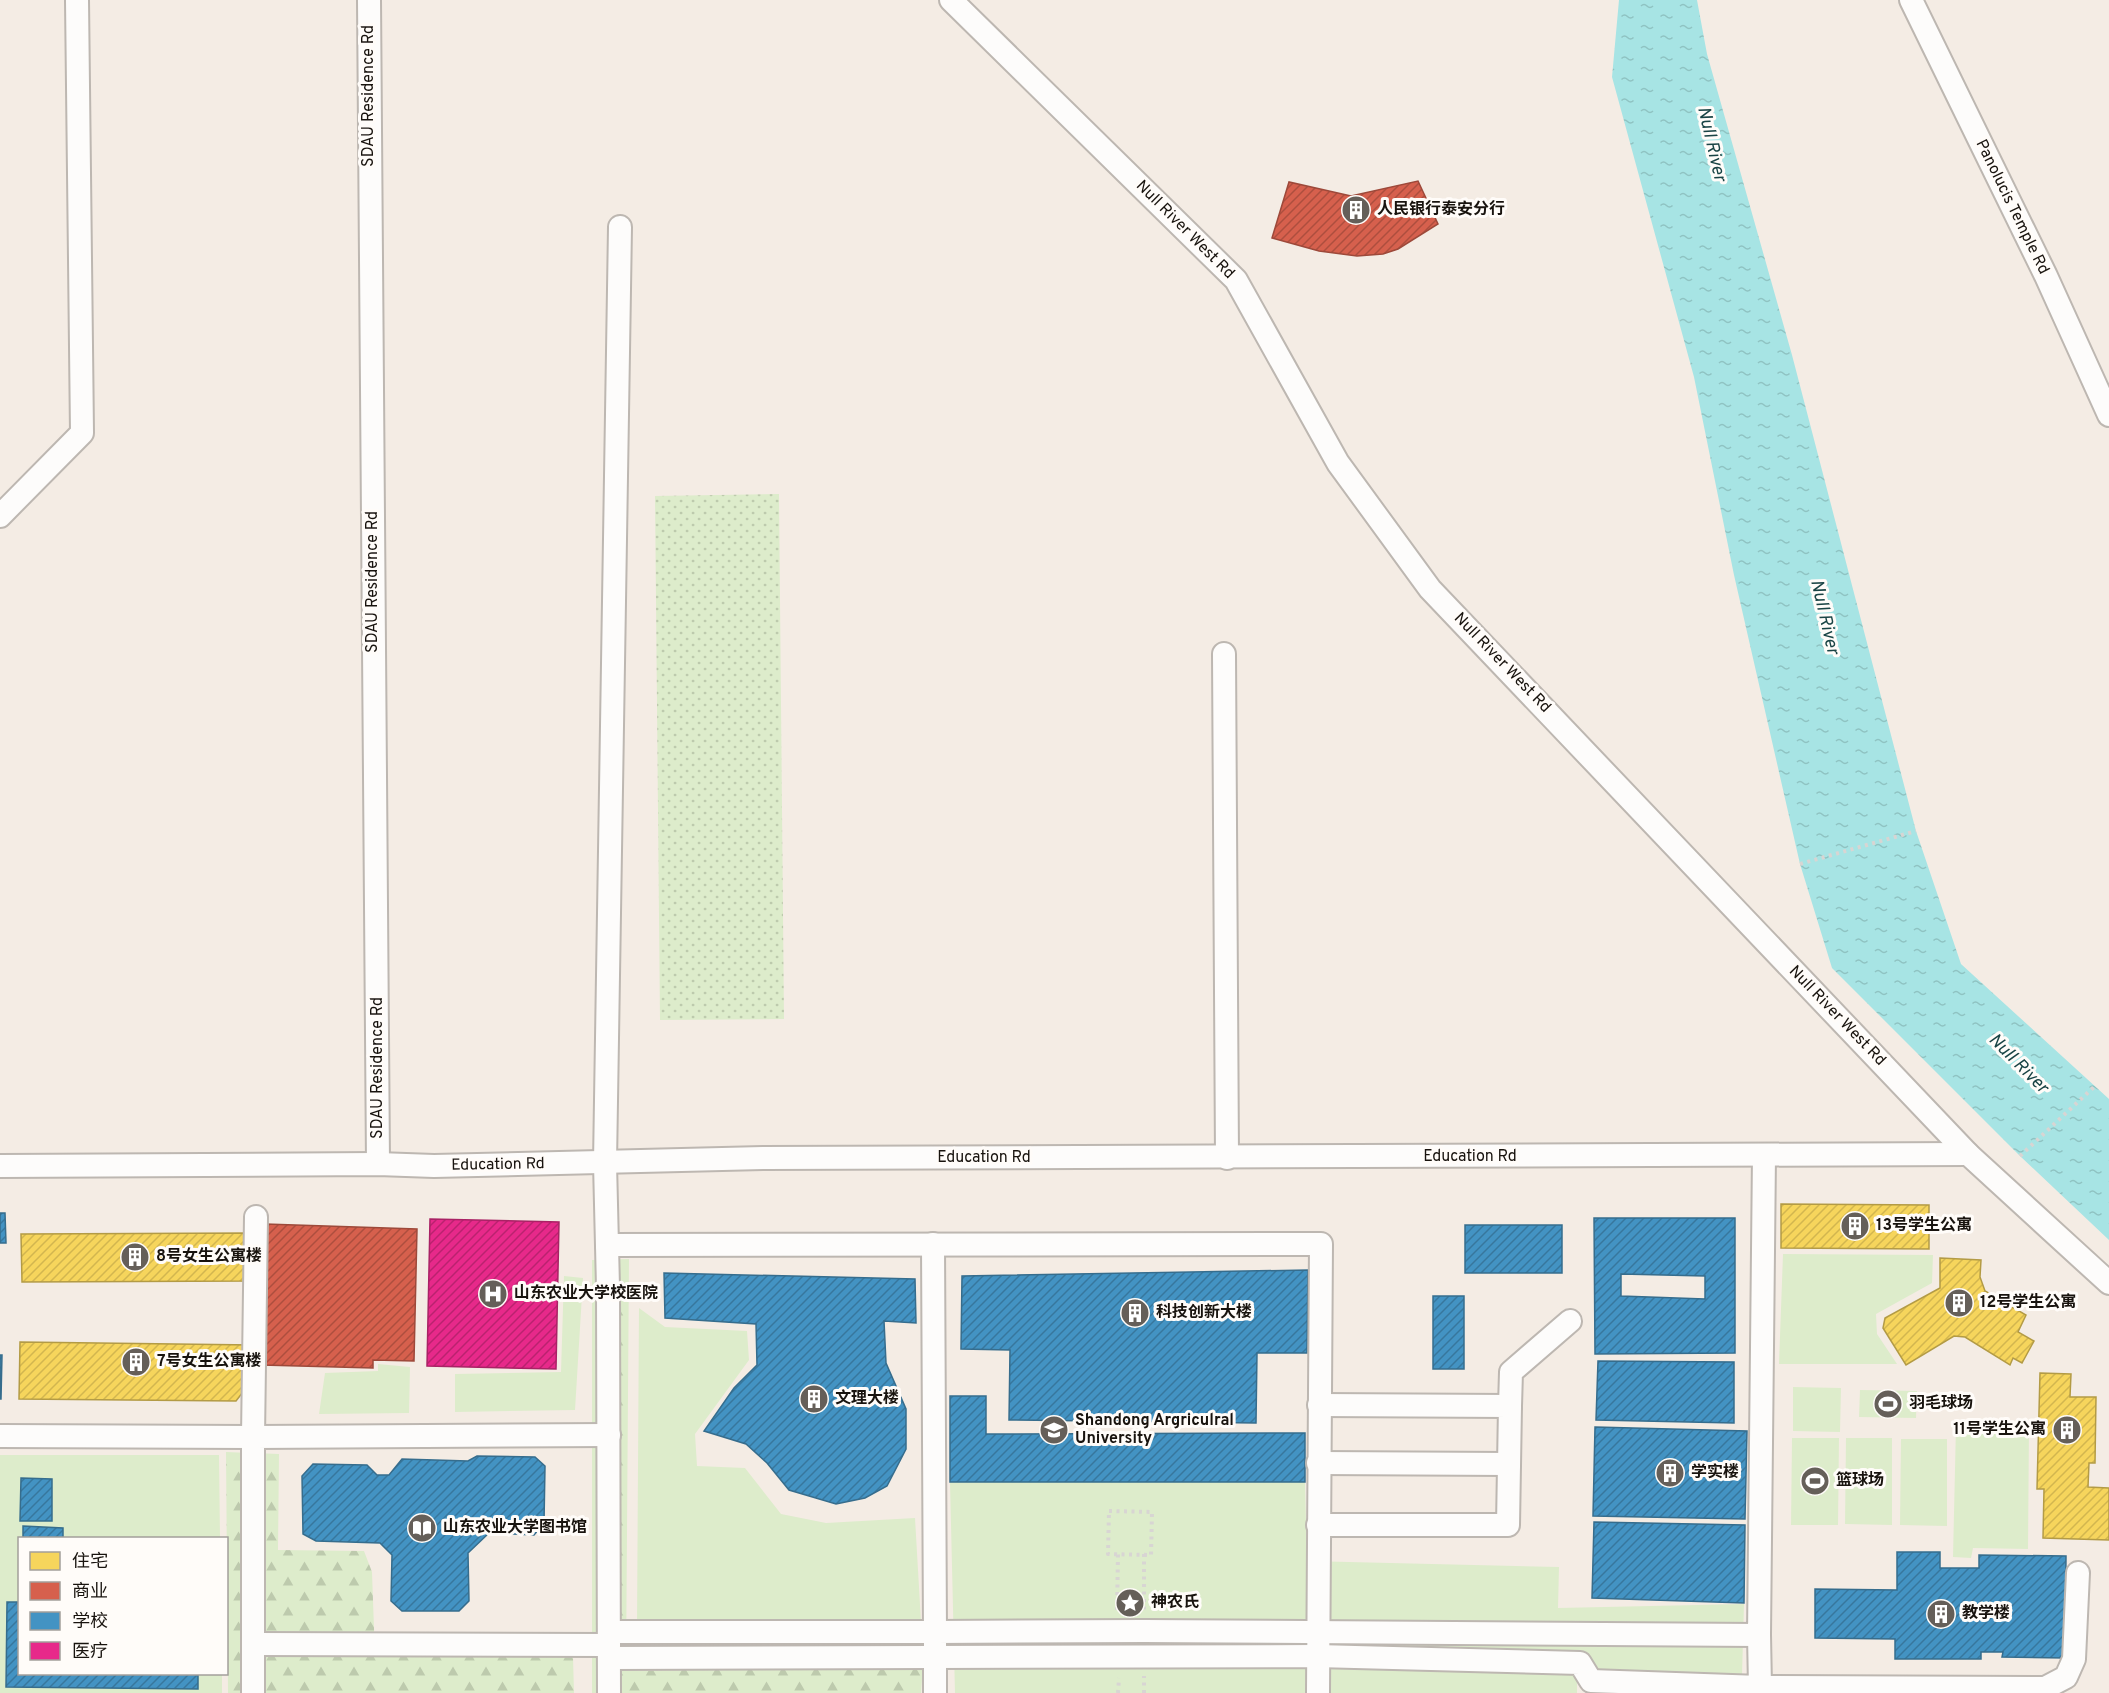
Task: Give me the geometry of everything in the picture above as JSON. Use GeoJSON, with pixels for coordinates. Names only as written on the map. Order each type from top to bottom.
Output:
{"type":"FeatureCollection","features":[{"type":"Feature","properties":{"kind":"street"},"geometry":{"type":"LineString","coordinates":[[0,516],[82,433],[77,0]]}},
{"type":"Feature","properties":{"kind":"street","name":"SDAU Residence Rd"},"geometry":{"type":"LineString","coordinates":[[369,0],[378,1164]]}},
{"type":"Feature","properties":{"kind":"street","name":"Null River West Rd"},"geometry":{"type":"LineString","coordinates":[[951,0],[1236,280],[1338,463],[1430,589],[1968,1154],[2109,1283]]}},
{"type":"Feature","properties":{"kind":"street","name":"Panolucis Temple Rd"},"geometry":{"type":"LineString","coordinates":[[1911,0],[2046,276],[2108,412]]}},
{"type":"Feature","properties":{"kind":"street"},"geometry":{"type":"LineString","coordinates":[[609,1693],[609,1435],[605,1163],[620,227]]}},
{"type":"Feature","properties":{"kind":"street"},"geometry":{"type":"LineString","coordinates":[[1224,654],[1227,1158]]}},
{"type":"Feature","properties":{"kind":"street","name":"Education Rd"},"geometry":{"type":"LineString","coordinates":[[0,1166],[378,1164],[434,1166],[763,1158],[1968,1154]]}},
{"type":"Feature","properties":{"kind":"street"},"geometry":{"type":"LineString","coordinates":[[1760,1690],[1764,1155]]}},
{"type":"Feature","properties":{"kind":"street"},"geometry":{"type":"LineString","coordinates":[[253,1693],[256,1217]]}},
{"type":"Feature","properties":{"kind":"street"},"geometry":{"type":"LineString","coordinates":[[607,1245],[1320,1244],[1318,1693]]}},
{"type":"Feature","properties":{"kind":"street"},"geometry":{"type":"LineString","coordinates":[[933,1245],[935,1693]]}},
{"type":"Feature","properties":{"kind":"street"},"geometry":{"type":"LineString","coordinates":[[1318,1525],[1508,1525],[1510,1372],[1570,1321]]}},
{"type":"Feature","properties":{"kind":"street"},"geometry":{"type":"LineString","coordinates":[[1319,1405],[1510,1406]]}},
{"type":"Feature","properties":{"kind":"street"},"geometry":{"type":"LineString","coordinates":[[0,1436],[609,1435]]}},
{"type":"Feature","properties":{"kind":"street"},"geometry":{"type":"LineString","coordinates":[[1318,1463],[1509,1464]]}},
{"type":"Feature","properties":{"kind":"street"},"geometry":{"type":"LineString","coordinates":[[254,1644],[609,1645],[935,1657],[1317,1656],[1581,1663],[1591,1681],[1760,1690],[2045,1688],[2066,1677],[2074,1659],[2078,1573]]}},
{"type":"Feature","properties":{"kind":"street"},"geometry":{"type":"LineString","coordinates":[[609,1645],[935,1632],[1759,1635]]}},
{"type":"Feature","properties":{"kind":"path"},"geometry":{"type":"LineString","coordinates":[[1800,864],[1916,831]]}},
{"type":"Feature","properties":{"kind":"path"},"geometry":{"type":"LineString","coordinates":[[2020,1156],[2095,1086]]}},
{"type":"Feature","properties":{"kind":"path"},"geometry":{"type":"LineString","coordinates":[[1109,1511],[1152,1512],[1151,1555],[1108,1554],[1109,1511]]}},
{"type":"Feature","properties":{"kind":"green space"},"geometry":{"type":"Polygon","coordinates":[[[779,494],[784,1019],[660,1020],[655,496],[779,494]]]}},
{"type":"Feature","properties":{"kind":"green space"},"geometry":{"type":"Polygon","coordinates":[[[1783,1254],[1933,1255],[1932,1283],[1876,1314],[1877,1334],[1897,1364],[1779,1364],[1783,1254]]]}},
{"type":"Feature","properties":{"kind":"green space"},"geometry":{"type":"Polygon","coordinates":[[[629,1259],[626,1671],[923,1666],[921,1693],[592,1693],[592,1260],[629,1259]]]}},
{"type":"Feature","properties":{"kind":"green space"},"geometry":{"type":"Polygon","coordinates":[[[564,1276],[583,1278],[575,1410],[455,1412],[455,1374],[561,1372],[564,1276]]]}},
{"type":"Feature","properties":{"kind":"green space"},"geometry":{"type":"Polygon","coordinates":[[[639,1308],[665,1327],[747,1331],[749,1360],[695,1434],[697,1466],[745,1468],[781,1514],[826,1523],[915,1518],[921,1622],[637,1625],[639,1308]]]}},
{"type":"Feature","properties":{"kind":"green space"},"geometry":{"type":"Polygon","coordinates":[[[378,1364],[410,1367],[409,1413],[319,1414],[325,1373],[378,1371],[378,1364]]]}},
{"type":"Feature","properties":{"kind":"green space","name":"篮球场"},"geometry":{"type":"Polygon","coordinates":[[[1793,1387],[1841,1388],[1840,1432],[1793,1431],[1793,1387]]]}},
{"type":"Feature","properties":{"kind":"green space","name":"羽毛球场"},"geometry":{"type":"Polygon","coordinates":[[[1860,1390],[1917,1391],[1916,1418],[1859,1417],[1860,1390]]]}},
{"type":"Feature","properties":{"kind":"green space"},"geometry":{"type":"Polygon","coordinates":[[[1956,1426],[2029,1426],[2028,1549],[1973,1548],[1971,1558],[1953,1557],[1956,1426]]]}},
{"type":"Feature","properties":{"kind":"green space","name":"篮球场"},"geometry":{"type":"Polygon","coordinates":[[[1792,1438],[1839,1438],[1838,1525],[1791,1525],[1792,1438]]]}},
{"type":"Feature","properties":{"kind":"green space","name":"篮球场"},"geometry":{"type":"Polygon","coordinates":[[[1846,1438],[1892,1438],[1892,1525],[1845,1524],[1846,1438]]]}},
{"type":"Feature","properties":{"kind":"green space","name":"篮球场"},"geometry":{"type":"Polygon","coordinates":[[[1901,1439],[1947,1439],[1947,1526],[1900,1525],[1901,1439]]]}},
{"type":"Feature","properties":{"kind":"green space"},"geometry":{"type":"Polygon","coordinates":[[[226,1452],[279,1454],[278,1550],[364,1551],[372,1572],[375,1657],[573,1657],[574,1693],[228,1693],[226,1452]]]}},
{"type":"Feature","properties":{"kind":"green space"},"geometry":{"type":"Polygon","coordinates":[[[0,1455],[219,1455],[220,1537],[18,1537],[18,1675],[222,1675],[222,1693],[0,1693],[0,1455]]]}},
{"type":"Feature","properties":{"kind":"green space"},"geometry":{"type":"Polygon","coordinates":[[[950,1482],[1305,1482],[1307,1561],[1559,1567],[1558,1608],[1744,1604],[1742,1675],[1577,1673],[1577,1693],[955,1693],[950,1482]]]}},
{"type":"Feature","properties":{"kind":"water","name":"Null River"},"geometry":{"type":"Polygon","coordinates":[[[1619,0],[1697,0],[1707,54],[1792,355],[1916,831],[1961,964],[2109,1099],[2109,1240],[2020,1156],[1832,968],[1800,864],[1734,575],[1694,377],[1612,77],[1619,0]]]}},
{"type":"Feature","properties":{"kind":"building: 住宅","name":"13号学生公寓"},"geometry":{"type":"Polygon","coordinates":[[[1781,1204],[1929,1205],[1929,1249],[1781,1248],[1781,1204]]]}},
{"type":"Feature","properties":{"kind":"building: 住宅","name":"8号女生公寓楼"},"geometry":{"type":"Polygon","coordinates":[[[249,1233],[249,1281],[22,1282],[21,1234],[249,1233]]]}},
{"type":"Feature","properties":{"kind":"building: 住宅","name":"12号学生公寓"},"geometry":{"type":"Polygon","coordinates":[[[1940,1258],[1981,1260],[1980,1277],[1985,1291],[2026,1315],[2018,1332],[2034,1341],[2022,1363],[2013,1358],[2010,1365],[1965,1337],[1954,1336],[1906,1365],[1883,1328],[1885,1318],[1940,1288],[1940,1258]]]}},
{"type":"Feature","properties":{"kind":"building: 住宅","name":"7号女生公寓楼"},"geometry":{"type":"Polygon","coordinates":[[[20,1342],[253,1345],[253,1379],[236,1401],[19,1399],[20,1342]]]}},
{"type":"Feature","properties":{"kind":"building: 住宅","name":"11号学生公寓"},"geometry":{"type":"Polygon","coordinates":[[[2040,1373],[2071,1374],[2070,1397],[2096,1397],[2095,1463],[2089,1463],[2088,1487],[2109,1488],[2109,1540],[2043,1538],[2044,1489],[2037,1489],[2040,1373]]]}},
{"type":"Feature","properties":{"kind":"building: 商业","name":"人民银行泰安分行"},"geometry":{"type":"Polygon","coordinates":[[[1418,181],[1438,224],[1398,249],[1383,254],[1357,256],[1319,251],[1272,238],[1289,182],[1351,196],[1418,181]]]}},
{"type":"Feature","properties":{"kind":"building: 商业"},"geometry":{"type":"Polygon","coordinates":[[[265,1224],[417,1229],[414,1361],[373,1360],[373,1368],[262,1365],[265,1224]]]}},
{"type":"Feature","properties":{"kind":"building: 学校"},"geometry":{"type":"Polygon","coordinates":[[[0,1213],[5,1213],[6,1243],[0,1243],[0,1213]]]}},
{"type":"Feature","properties":{"kind":"building: 学校"},"geometry":{"type":"Polygon","coordinates":[[[1594,1218],[1735,1218],[1735,1353],[1595,1354],[1594,1218]],[[1621,1274],[1621,1296],[1705,1299],[1705,1276],[1621,1274]]]}},
{"type":"Feature","properties":{"kind":"building: 学校"},"geometry":{"type":"Polygon","coordinates":[[[1465,1225],[1562,1225],[1562,1273],[1465,1273],[1465,1225]]]}},
{"type":"Feature","properties":{"kind":"building: 学校","name":"科技创新大楼"},"geometry":{"type":"Polygon","coordinates":[[[1308,1270],[1307,1353],[1257,1353],[1256,1423],[1009,1420],[1010,1350],[961,1349],[962,1276],[1308,1270]]]}},
{"type":"Feature","properties":{"kind":"building: 学校","name":"文理大楼"},"geometry":{"type":"Polygon","coordinates":[[[664,1273],[915,1279],[916,1323],[884,1321],[886,1363],[906,1409],[906,1449],[887,1486],[865,1498],[836,1504],[789,1490],[767,1463],[746,1444],[704,1431],[734,1388],[757,1365],[756,1324],[665,1318],[664,1273]]]}},
{"type":"Feature","properties":{"kind":"building: 学校"},"geometry":{"type":"Polygon","coordinates":[[[1433,1296],[1464,1296],[1464,1369],[1433,1369],[1433,1296]]]}},
{"type":"Feature","properties":{"kind":"building: 学校"},"geometry":{"type":"Polygon","coordinates":[[[0,1355],[2,1355],[1,1399],[0,1399],[0,1355]]]}},
{"type":"Feature","properties":{"kind":"building: 学校","name":"学实楼"},"geometry":{"type":"Polygon","coordinates":[[[1598,1361],[1734,1362],[1734,1423],[1596,1420],[1598,1361]]]}},
{"type":"Feature","properties":{"kind":"building: 学校"},"geometry":{"type":"Polygon","coordinates":[[[950,1396],[986,1396],[986,1434],[1305,1433],[1305,1482],[950,1482],[950,1396]]]}},
{"type":"Feature","properties":{"kind":"building: 学校","name":"学实楼"},"geometry":{"type":"Polygon","coordinates":[[[1595,1427],[1747,1431],[1745,1519],[1593,1516],[1595,1427]]]}},
{"type":"Feature","properties":{"kind":"building: 学校","name":"山东农业大学图书馆"},"geometry":{"type":"Polygon","coordinates":[[[477,1456],[535,1457],[545,1466],[544,1523],[534,1535],[489,1533],[468,1553],[469,1601],[459,1611],[402,1611],[391,1601],[392,1555],[380,1543],[316,1541],[303,1534],[302,1476],[313,1464],[367,1465],[377,1475],[389,1475],[402,1459],[468,1461],[477,1456]]]}},
{"type":"Feature","properties":{"kind":"building: 学校"},"geometry":{"type":"Polygon","coordinates":[[[21,1478],[52,1479],[52,1521],[20,1521],[21,1478]]]}},
{"type":"Feature","properties":{"kind":"building: 学校","name":"学实楼"},"geometry":{"type":"Polygon","coordinates":[[[1594,1522],[1745,1525],[1744,1603],[1592,1598],[1594,1522]]]}},
{"type":"Feature","properties":{"kind":"building: 学校"},"geometry":{"type":"Polygon","coordinates":[[[23,1526],[63,1528],[63,1537],[23,1537],[23,1526]]]}},
{"type":"Feature","properties":{"kind":"building: 学校","name":"教学楼"},"geometry":{"type":"Polygon","coordinates":[[[1897,1552],[1940,1552],[1940,1568],[1979,1568],[1979,1555],[2066,1556],[2065,1658],[2002,1657],[2003,1652],[1981,1652],[1981,1659],[1895,1659],[1895,1639],[1815,1638],[1815,1589],[1897,1590],[1897,1552]]]}},
{"type":"Feature","properties":{"kind":"building: 学校"},"geometry":{"type":"Polygon","coordinates":[[[7,1602],[18,1602],[18,1675],[198,1675],[198,1689],[6,1687],[7,1602]]]}},
{"type":"Feature","properties":{"kind":"building: 医疗","name":"山东农业大学校医院"},"geometry":{"type":"Polygon","coordinates":[[[430,1219],[559,1222],[556,1369],[427,1366],[430,1219]]]}},
{"type":"Feature","properties":{"kind":"place","name":"人民银行泰安分行"},"geometry":{"type":"Point","coordinates":[1356,210]}},
{"type":"Feature","properties":{"kind":"place","name":"13号学生公寓"},"geometry":{"type":"Point","coordinates":[1855,1226]}},
{"type":"Feature","properties":{"kind":"place","name":"8号女生公寓楼"},"geometry":{"type":"Point","coordinates":[135,1257]}},
{"type":"Feature","properties":{"kind":"place","name":"山东农业大学校医院"},"geometry":{"type":"Point","coordinates":[493,1294]}},
{"type":"Feature","properties":{"kind":"place","name":"12号学生公寓"},"geometry":{"type":"Point","coordinates":[1959,1303]}},
{"type":"Feature","properties":{"kind":"place","name":"科技创新大楼"},"geometry":{"type":"Point","coordinates":[1135,1313]}},
{"type":"Feature","properties":{"kind":"place","name":"7号女生公寓楼"},"geometry":{"type":"Point","coordinates":[136,1362]}},
{"type":"Feature","properties":{"kind":"place","name":"文理大楼"},"geometry":{"type":"Point","coordinates":[814,1399]}},
{"type":"Feature","properties":{"kind":"place","name":"羽毛球场"},"geometry":{"type":"Point","coordinates":[1888,1404]}},
{"type":"Feature","properties":{"kind":"place","name":"Shandong Argriculral University"},"geometry":{"type":"Point","coordinates":[1054,1430]}},
{"type":"Feature","properties":{"kind":"place","name":"11号学生公寓"},"geometry":{"type":"Point","coordinates":[2067,1430]}},
{"type":"Feature","properties":{"kind":"place","name":"学实楼"},"geometry":{"type":"Point","coordinates":[1670,1473]}},
{"type":"Feature","properties":{"kind":"place","name":"篮球场"},"geometry":{"type":"Point","coordinates":[1815,1481]}},
{"type":"Feature","properties":{"kind":"place","name":"山东农业大学图书馆"},"geometry":{"type":"Point","coordinates":[422,1528]}},
{"type":"Feature","properties":{"kind":"place","name":"神农氏"},"geometry":{"type":"Point","coordinates":[1130,1603]}},
{"type":"Feature","properties":{"kind":"place","name":"教学楼"},"geometry":{"type":"Point","coordinates":[1941,1614]}}]}
